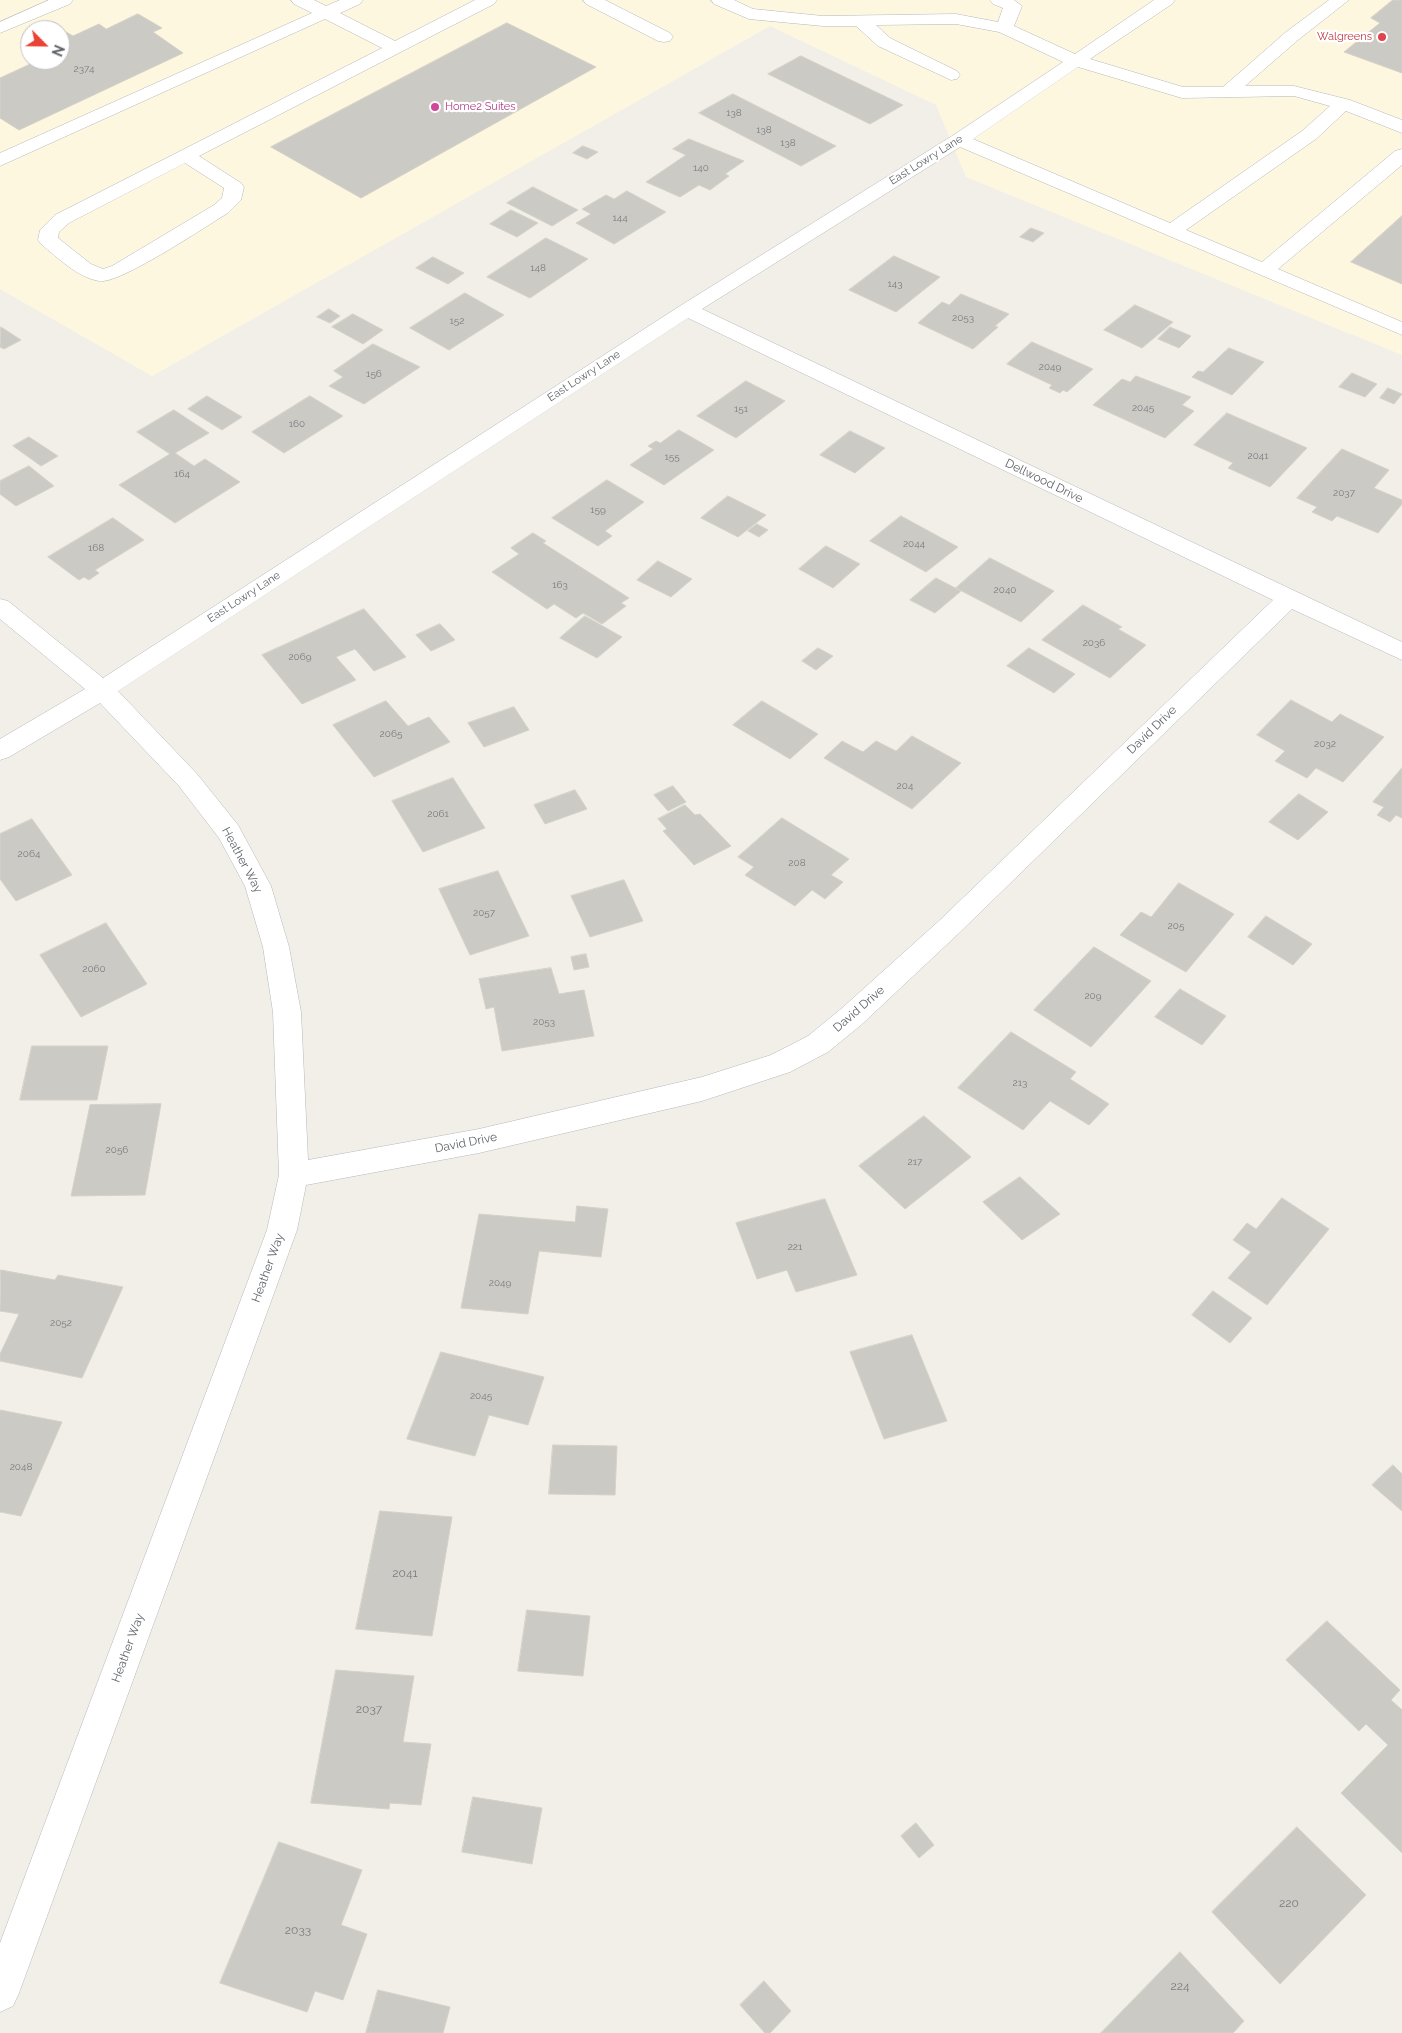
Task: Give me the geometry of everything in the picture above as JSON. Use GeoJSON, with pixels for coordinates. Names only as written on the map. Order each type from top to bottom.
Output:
{"type":"FeatureCollection","features":[{"type":"Feature","properties":{"kind":"street"},"geometry":{"type":"LineString","coordinates":[[0,28],[64,0]]}},
{"type":"Feature","properties":{"kind":"street"},"geometry":{"type":"LineString","coordinates":[[300,0],[396,48]]}},
{"type":"Feature","properties":{"kind":"street"},"geometry":{"type":"LineString","coordinates":[[0,160],[354,0]]}},
{"type":"Feature","properties":{"kind":"street"},"geometry":{"type":"LineString","coordinates":[[186,156],[234,187],[231,200],[221,209],[120,270],[102,276],[84,268],[48,240],[50,230],[62,219],[488,0]]}},
{"type":"Feature","properties":{"kind":"street"},"geometry":{"type":"LineString","coordinates":[[592,0],[664,37]]}},
{"type":"Feature","properties":{"kind":"street"},"geometry":{"type":"LineString","coordinates":[[888,20],[903,0]]}},
{"type":"Feature","properties":{"kind":"street"},"geometry":{"type":"LineString","coordinates":[[999,0],[1013,6],[1004,28]]}},
{"type":"Feature","properties":{"kind":"street"},"geometry":{"type":"LineString","coordinates":[[1230,90],[1292,36],[1340,0]]}},
{"type":"Feature","properties":{"kind":"street"},"geometry":{"type":"LineString","coordinates":[[723,1],[749,14],[823,21],[956,19],[1004,28],[1076,61],[1182,93],[1230,90],[1294,91],[1344,104],[1402,127]]}},
{"type":"Feature","properties":{"kind":"street","name":"East Lowry Lane"},"geometry":{"type":"LineString","coordinates":[[0,751],[102,690],[686,310],[959,140],[1076,61],[1151,3]]}},
{"type":"Feature","properties":{"kind":"street"},"geometry":{"type":"LineString","coordinates":[[861,21],[884,42],[951,75]]}},
{"type":"Feature","properties":{"kind":"street"},"geometry":{"type":"LineString","coordinates":[[1172,231],[1309,135],[1344,104]]}},
{"type":"Feature","properties":{"kind":"street"},"geometry":{"type":"LineString","coordinates":[[959,140],[1402,329]]}},
{"type":"Feature","properties":{"kind":"street"},"geometry":{"type":"LineString","coordinates":[[1265,270],[1402,155]]}},
{"type":"Feature","properties":{"kind":"street","name":"Dellwood Drive"},"geometry":{"type":"LineString","coordinates":[[686,310],[1402,652]]}},
{"type":"Feature","properties":{"kind":"street","name":"David Drive"},"geometry":{"type":"LineString","coordinates":[[294,1176],[479,1141],[702,1089],[780,1064],[818,1044],[851,1017],[949,927],[1289,598]]}},
{"type":"Feature","properties":{"kind":"street","name":"Heather Way"},"geometry":{"type":"LineString","coordinates":[[0,607],[102,690],[188,780],[229,832],[258,886],[276,947],[287,1012],[294,1176],[282,1230],[0,1993]]}},
{"type":"Feature","properties":{"kind":"shaded area"},"geometry":{"type":"Polygon","coordinates":[[[0,0],[1402,0],[1402,355],[966,177],[936,105],[770,26],[152,376],[0,289],[0,0]]]}},
{"type":"Feature","properties":{"kind":"building","name":"Walgreens"},"geometry":{"type":"Polygon","coordinates":[[[1393,0],[1402,0],[1402,73],[1344,52],[1380,23],[1371,18],[1393,0]]]}},
{"type":"Feature","properties":{"kind":"building"},"geometry":{"type":"Polygon","coordinates":[[[138,14],[162,28],[153,32],[183,53],[19,130],[0,118],[0,78],[20,69],[70,70],[70,34],[73,36],[99,24],[106,29],[138,14]]]}},
{"type":"Feature","properties":{"kind":"building","name":"Home2 Suites"},"geometry":{"type":"Polygon","coordinates":[[[507,23],[596,67],[361,198],[271,147],[507,23]]]}},
{"type":"Feature","properties":{"kind":"building"},"geometry":{"type":"Polygon","coordinates":[[[801,56],[903,105],[870,124],[768,74],[801,56]]]}},
{"type":"Feature","properties":{"kind":"building"},"geometry":{"type":"Polygon","coordinates":[[[733,94],[836,146],[801,166],[699,113],[733,94]]]}},
{"type":"Feature","properties":{"kind":"building"},"geometry":{"type":"Polygon","coordinates":[[[689,139],[744,161],[725,174],[729,176],[710,190],[699,185],[680,197],[646,182],[686,155],[673,149],[689,139]]]}},
{"type":"Feature","properties":{"kind":"building"},"geometry":{"type":"Polygon","coordinates":[[[583,146],[598,152],[587,159],[573,153],[583,146]]]}},
{"type":"Feature","properties":{"kind":"building"},"geometry":{"type":"Polygon","coordinates":[[[533,187],[578,210],[552,226],[507,203],[533,187]]]}},
{"type":"Feature","properties":{"kind":"building"},"geometry":{"type":"Polygon","coordinates":[[[627,191],[666,212],[614,244],[576,223],[591,214],[582,209],[606,195],[614,199],[627,191]]]}},
{"type":"Feature","properties":{"kind":"building"},"geometry":{"type":"Polygon","coordinates":[[[511,210],[538,223],[517,237],[490,224],[511,210]]]}},
{"type":"Feature","properties":{"kind":"building"},"geometry":{"type":"Polygon","coordinates":[[[1402,216],[1402,284],[1351,262],[1402,216]]]}},
{"type":"Feature","properties":{"kind":"building"},"geometry":{"type":"Polygon","coordinates":[[[1031,228],[1044,233],[1033,242],[1020,237],[1031,228]]]}},
{"type":"Feature","properties":{"kind":"building"},"geometry":{"type":"Polygon","coordinates":[[[546,238],[588,259],[530,298],[487,277],[546,238]]]}},
{"type":"Feature","properties":{"kind":"building"},"geometry":{"type":"Polygon","coordinates":[[[894,256],[940,277],[896,312],[849,290],[894,256]]]}},
{"type":"Feature","properties":{"kind":"building"},"geometry":{"type":"Polygon","coordinates":[[[433,257],[464,273],[448,284],[416,268],[433,257]]]}},
{"type":"Feature","properties":{"kind":"building"},"geometry":{"type":"Polygon","coordinates":[[[465,293],[504,315],[449,350],[410,328],[465,293]]]}},
{"type":"Feature","properties":{"kind":"building"},"geometry":{"type":"Polygon","coordinates":[[[961,294],[1009,314],[995,326],[998,327],[973,349],[918,323],[942,302],[949,305],[961,294]]]}},
{"type":"Feature","properties":{"kind":"building"},"geometry":{"type":"Polygon","coordinates":[[[1135,305],[1173,322],[1142,348],[1104,330],[1135,305]]]}},
{"type":"Feature","properties":{"kind":"building"},"geometry":{"type":"Polygon","coordinates":[[[329,309],[340,316],[330,323],[317,317],[329,309]]]}},
{"type":"Feature","properties":{"kind":"building"},"geometry":{"type":"Polygon","coordinates":[[[353,314],[383,330],[363,344],[332,327],[353,314]]]}},
{"type":"Feature","properties":{"kind":"building"},"geometry":{"type":"Polygon","coordinates":[[[1,327],[21,340],[4,349],[0,347],[1,327]]]}},
{"type":"Feature","properties":{"kind":"building"},"geometry":{"type":"Polygon","coordinates":[[[1170,327],[1191,336],[1179,348],[1158,339],[1170,327]]]}},
{"type":"Feature","properties":{"kind":"building"},"geometry":{"type":"Polygon","coordinates":[[[1032,342],[1093,369],[1067,392],[1063,390],[1060,393],[1049,388],[1052,385],[1007,364],[1032,342]]]}},
{"type":"Feature","properties":{"kind":"building"},"geometry":{"type":"Polygon","coordinates":[[[373,344],[420,367],[364,404],[329,386],[343,377],[334,371],[373,344]]]}},
{"type":"Feature","properties":{"kind":"building"},"geometry":{"type":"Polygon","coordinates":[[[1229,348],[1264,362],[1232,395],[1192,377],[1198,371],[1203,372],[1229,348]]]}},
{"type":"Feature","properties":{"kind":"building"},"geometry":{"type":"Polygon","coordinates":[[[1352,373],[1377,384],[1365,397],[1339,387],[1352,373]]]}},
{"type":"Feature","properties":{"kind":"building"},"geometry":{"type":"Polygon","coordinates":[[[1136,376],[1191,397],[1182,405],[1194,411],[1165,438],[1093,405],[1122,379],[1130,382],[1136,376]]]}},
{"type":"Feature","properties":{"kind":"building"},"geometry":{"type":"Polygon","coordinates":[[[746,381],[785,401],[736,438],[697,416],[746,381]]]}},
{"type":"Feature","properties":{"kind":"building"},"geometry":{"type":"Polygon","coordinates":[[[1388,388],[1402,394],[1394,404],[1380,398],[1388,388]]]}},
{"type":"Feature","properties":{"kind":"building"},"geometry":{"type":"Polygon","coordinates":[[[207,396],[242,417],[222,430],[188,409],[207,396]]]}},
{"type":"Feature","properties":{"kind":"building"},"geometry":{"type":"Polygon","coordinates":[[[310,396],[343,416],[284,453],[252,432],[310,396]]]}},
{"type":"Feature","properties":{"kind":"building"},"geometry":{"type":"Polygon","coordinates":[[[174,410],[209,433],[175,453],[194,466],[205,459],[240,482],[175,523],[119,485],[170,454],[137,432],[174,410]]]}},
{"type":"Feature","properties":{"kind":"building"},"geometry":{"type":"Polygon","coordinates":[[[1227,413],[1307,448],[1270,487],[1228,468],[1233,463],[1194,445],[1227,413]]]}},
{"type":"Feature","properties":{"kind":"building"},"geometry":{"type":"Polygon","coordinates":[[[679,430],[714,450],[664,485],[630,465],[653,449],[648,446],[656,441],[660,443],[679,430]]]}},
{"type":"Feature","properties":{"kind":"building"},"geometry":{"type":"Polygon","coordinates":[[[850,431],[885,448],[855,473],[820,455],[850,431]]]}},
{"type":"Feature","properties":{"kind":"building"},"geometry":{"type":"Polygon","coordinates":[[[29,437],[58,456],[41,466],[13,446],[29,437]]]}},
{"type":"Feature","properties":{"kind":"building"},"geometry":{"type":"Polygon","coordinates":[[[1342,449],[1389,470],[1374,488],[1402,500],[1402,504],[1378,533],[1337,516],[1332,521],[1312,512],[1317,507],[1297,498],[1342,449]]]}},
{"type":"Feature","properties":{"kind":"building"},"geometry":{"type":"Polygon","coordinates":[[[29,466],[54,486],[16,506],[0,494],[0,481],[29,466]]]}},
{"type":"Feature","properties":{"kind":"building"},"geometry":{"type":"Polygon","coordinates":[[[607,480],[644,502],[605,531],[612,536],[598,546],[552,518],[607,480]]]}},
{"type":"Feature","properties":{"kind":"building"},"geometry":{"type":"Polygon","coordinates":[[[728,496],[766,515],[738,537],[701,518],[728,496]]]}},
{"type":"Feature","properties":{"kind":"building"},"geometry":{"type":"Polygon","coordinates":[[[901,516],[958,547],[926,572],[870,541],[901,516]]]}},
{"type":"Feature","properties":{"kind":"building"},"geometry":{"type":"Polygon","coordinates":[[[113,518],[144,540],[95,570],[99,573],[89,580],[84,577],[79,580],[48,557],[113,518]]]}},
{"type":"Feature","properties":{"kind":"building"},"geometry":{"type":"Polygon","coordinates":[[[757,524],[768,530],[759,537],[748,531],[757,524]]]}},
{"type":"Feature","properties":{"kind":"building"},"geometry":{"type":"Polygon","coordinates":[[[533,533],[546,541],[543,543],[629,598],[621,603],[626,606],[602,624],[583,613],[576,618],[554,604],[547,609],[492,572],[519,554],[511,548],[533,533]]]}},
{"type":"Feature","properties":{"kind":"building"},"geometry":{"type":"Polygon","coordinates":[[[826,546],[860,564],[833,588],[799,569],[826,546]]]}},
{"type":"Feature","properties":{"kind":"building"},"geometry":{"type":"Polygon","coordinates":[[[990,558],[1054,591],[1021,622],[956,588],[990,558]]]}},
{"type":"Feature","properties":{"kind":"building"},"geometry":{"type":"Polygon","coordinates":[[[658,561],[692,579],[671,597],[637,580],[658,561]]]}},
{"type":"Feature","properties":{"kind":"building"},"geometry":{"type":"Polygon","coordinates":[[[936,578],[961,591],[935,613],[910,600],[936,578]]]}},
{"type":"Feature","properties":{"kind":"building"},"geometry":{"type":"Polygon","coordinates":[[[1083,605],[1122,627],[1118,629],[1146,645],[1110,678],[1042,640],[1083,605]]]}},
{"type":"Feature","properties":{"kind":"building"},"geometry":{"type":"Polygon","coordinates":[[[364,609],[406,657],[374,671],[355,649],[336,657],[356,680],[302,704],[262,655],[364,609]]]}},
{"type":"Feature","properties":{"kind":"building"},"geometry":{"type":"Polygon","coordinates":[[[585,616],[622,637],[597,658],[560,638],[585,616]]]}},
{"type":"Feature","properties":{"kind":"building"},"geometry":{"type":"Polygon","coordinates":[[[440,624],[455,640],[431,651],[416,635],[440,624]]]}},
{"type":"Feature","properties":{"kind":"building"},"geometry":{"type":"Polygon","coordinates":[[[818,648],[833,656],[816,670],[802,661],[818,648]]]}},
{"type":"Feature","properties":{"kind":"building"},"geometry":{"type":"Polygon","coordinates":[[[1029,648],[1075,674],[1054,693],[1007,666],[1029,648]]]}},
{"type":"Feature","properties":{"kind":"building"},"geometry":{"type":"Polygon","coordinates":[[[1291,700],[1332,722],[1340,714],[1384,737],[1343,782],[1316,768],[1307,778],[1275,761],[1285,751],[1257,735],[1291,700]]]}},
{"type":"Feature","properties":{"kind":"building"},"geometry":{"type":"Polygon","coordinates":[[[386,701],[408,726],[429,717],[450,742],[374,777],[333,725],[386,701]]]}},
{"type":"Feature","properties":{"kind":"building"},"geometry":{"type":"Polygon","coordinates":[[[762,701],[818,734],[790,759],[733,725],[762,701]]]}},
{"type":"Feature","properties":{"kind":"building"},"geometry":{"type":"Polygon","coordinates":[[[514,707],[529,730],[484,747],[468,723],[514,707]]]}},
{"type":"Feature","properties":{"kind":"building"},"geometry":{"type":"Polygon","coordinates":[[[912,736],[961,763],[912,809],[824,758],[842,741],[863,752],[876,741],[896,751],[912,736]]]}},
{"type":"Feature","properties":{"kind":"building"},"geometry":{"type":"Polygon","coordinates":[[[1402,768],[1402,818],[1396,815],[1390,822],[1377,815],[1384,807],[1373,802],[1402,768]]]}},
{"type":"Feature","properties":{"kind":"building"},"geometry":{"type":"Polygon","coordinates":[[[453,778],[485,828],[423,852],[392,801],[453,778]]]}},
{"type":"Feature","properties":{"kind":"building"},"geometry":{"type":"Polygon","coordinates":[[[673,786],[686,802],[668,811],[654,795],[673,786]]]}},
{"type":"Feature","properties":{"kind":"building"},"geometry":{"type":"Polygon","coordinates":[[[575,790],[587,809],[545,824],[534,805],[575,790]]]}},
{"type":"Feature","properties":{"kind":"building"},"geometry":{"type":"Polygon","coordinates":[[[1299,794],[1328,812],[1298,840],[1269,822],[1299,794]]]}},
{"type":"Feature","properties":{"kind":"building"},"geometry":{"type":"Polygon","coordinates":[[[685,805],[695,815],[700,814],[731,846],[694,865],[663,831],[667,829],[658,819],[685,805]]]}},
{"type":"Feature","properties":{"kind":"building"},"geometry":{"type":"Polygon","coordinates":[[[782,818],[849,859],[831,875],[843,882],[825,899],[812,890],[795,906],[745,875],[754,867],[738,857],[782,818]]]}},
{"type":"Feature","properties":{"kind":"building"},"geometry":{"type":"Polygon","coordinates":[[[32,819],[72,875],[16,901],[0,879],[0,834],[32,819]]]}},
{"type":"Feature","properties":{"kind":"building"},"geometry":{"type":"Polygon","coordinates":[[[498,871],[529,936],[470,955],[439,889],[498,871]]]}},
{"type":"Feature","properties":{"kind":"building"},"geometry":{"type":"Polygon","coordinates":[[[624,880],[643,921],[590,937],[571,896],[624,880]]]}},
{"type":"Feature","properties":{"kind":"building"},"geometry":{"type":"Polygon","coordinates":[[[1179,883],[1234,914],[1186,972],[1120,935],[1141,912],[1151,917],[1179,883]]]}},
{"type":"Feature","properties":{"kind":"building"},"geometry":{"type":"Polygon","coordinates":[[[1266,916],[1312,944],[1293,965],[1248,937],[1266,916]]]}},
{"type":"Feature","properties":{"kind":"building"},"geometry":{"type":"Polygon","coordinates":[[[106,923],[147,984],[81,1017],[40,955],[106,923]]]}},
{"type":"Feature","properties":{"kind":"building"},"geometry":{"type":"Polygon","coordinates":[[[1094,947],[1151,981],[1091,1047],[1034,1010],[1094,947]]]}},
{"type":"Feature","properties":{"kind":"building"},"geometry":{"type":"Polygon","coordinates":[[[586,954],[589,967],[574,970],[571,957],[586,954]]]}},
{"type":"Feature","properties":{"kind":"building"},"geometry":{"type":"Polygon","coordinates":[[[551,968],[559,994],[584,990],[594,1036],[502,1051],[494,1007],[486,1009],[479,979],[551,968]]]}},
{"type":"Feature","properties":{"kind":"building"},"geometry":{"type":"Polygon","coordinates":[[[1180,989],[1226,1016],[1202,1045],[1155,1017],[1180,989]]]}},
{"type":"Feature","properties":{"kind":"building"},"geometry":{"type":"Polygon","coordinates":[[[1011,1032],[1076,1072],[1070,1079],[1109,1104],[1089,1125],[1050,1101],[1023,1130],[958,1088],[1011,1032]]]}},
{"type":"Feature","properties":{"kind":"building"},"geometry":{"type":"Polygon","coordinates":[[[32,1046],[108,1046],[97,1100],[20,1100],[32,1046]]]}},
{"type":"Feature","properties":{"kind":"building"},"geometry":{"type":"Polygon","coordinates":[[[161,1104],[145,1195],[71,1196],[90,1105],[161,1104]]]}},
{"type":"Feature","properties":{"kind":"building"},"geometry":{"type":"Polygon","coordinates":[[[924,1116],[971,1157],[905,1209],[859,1166],[924,1116]]]}},
{"type":"Feature","properties":{"kind":"building"},"geometry":{"type":"Polygon","coordinates":[[[1020,1177],[1060,1214],[1022,1240],[983,1202],[1020,1177]]]}},
{"type":"Feature","properties":{"kind":"building"},"geometry":{"type":"Polygon","coordinates":[[[1282,1198],[1329,1229],[1267,1305],[1228,1278],[1251,1252],[1233,1240],[1247,1223],[1256,1229],[1282,1198]]]}},
{"type":"Feature","properties":{"kind":"building"},"geometry":{"type":"Polygon","coordinates":[[[825,1199],[857,1275],[796,1292],[787,1270],[757,1279],[736,1223],[825,1199]]]}},
{"type":"Feature","properties":{"kind":"building"},"geometry":{"type":"Polygon","coordinates":[[[577,1206],[608,1209],[601,1257],[539,1251],[528,1314],[461,1308],[479,1214],[575,1222],[577,1206]]]}},
{"type":"Feature","properties":{"kind":"building"},"geometry":{"type":"Polygon","coordinates":[[[1,1270],[55,1280],[58,1275],[123,1287],[82,1378],[0,1361],[0,1354],[19,1314],[0,1311],[1,1270]]]}},
{"type":"Feature","properties":{"kind":"building"},"geometry":{"type":"Polygon","coordinates":[[[1213,1291],[1252,1318],[1230,1343],[1192,1315],[1213,1291]]]}},
{"type":"Feature","properties":{"kind":"building"},"geometry":{"type":"Polygon","coordinates":[[[912,1335],[947,1421],[884,1439],[850,1352],[912,1335]]]}},
{"type":"Feature","properties":{"kind":"building"},"geometry":{"type":"Polygon","coordinates":[[[441,1352],[544,1377],[528,1425],[489,1415],[475,1456],[407,1439],[441,1352]]]}},
{"type":"Feature","properties":{"kind":"building"},"geometry":{"type":"Polygon","coordinates":[[[0,1410],[62,1422],[21,1516],[0,1512],[0,1410]]]}},
{"type":"Feature","properties":{"kind":"building"},"geometry":{"type":"Polygon","coordinates":[[[553,1445],[617,1446],[615,1495],[549,1494],[553,1445]]]}},
{"type":"Feature","properties":{"kind":"building"},"geometry":{"type":"Polygon","coordinates":[[[1393,1465],[1402,1474],[1402,1511],[1372,1485],[1393,1465]]]}},
{"type":"Feature","properties":{"kind":"building"},"geometry":{"type":"Polygon","coordinates":[[[380,1511],[452,1517],[432,1636],[356,1629],[380,1511]]]}},
{"type":"Feature","properties":{"kind":"building"},"geometry":{"type":"Polygon","coordinates":[[[527,1610],[590,1616],[583,1676],[518,1671],[527,1610]]]}},
{"type":"Feature","properties":{"kind":"building"},"geometry":{"type":"Polygon","coordinates":[[[1327,1621],[1400,1690],[1391,1700],[1402,1710],[1402,1853],[1341,1793],[1388,1745],[1366,1724],[1359,1731],[1286,1660],[1327,1621]]]}},
{"type":"Feature","properties":{"kind":"building"},"geometry":{"type":"Polygon","coordinates":[[[336,1670],[414,1676],[403,1742],[431,1744],[421,1805],[390,1803],[389,1809],[311,1803],[336,1670]]]}},
{"type":"Feature","properties":{"kind":"building"},"geometry":{"type":"Polygon","coordinates":[[[473,1797],[542,1808],[532,1864],[462,1852],[473,1797]]]}},
{"type":"Feature","properties":{"kind":"building"},"geometry":{"type":"Polygon","coordinates":[[[916,1823],[934,1845],[919,1858],[901,1836],[916,1823]]]}},
{"type":"Feature","properties":{"kind":"building"},"geometry":{"type":"Polygon","coordinates":[[[1297,1827],[1366,1895],[1280,1984],[1212,1912],[1297,1827]]]}},
{"type":"Feature","properties":{"kind":"building"},"geometry":{"type":"Polygon","coordinates":[[[279,1842],[362,1870],[341,1925],[367,1934],[343,2000],[315,1991],[307,2012],[220,1983],[279,1842]]]}},
{"type":"Feature","properties":{"kind":"building"},"geometry":{"type":"Polygon","coordinates":[[[1180,1952],[1244,2021],[1233,2033],[1101,2033],[1180,1952]]]}},
{"type":"Feature","properties":{"kind":"building"},"geometry":{"type":"Polygon","coordinates":[[[764,1981],[791,2011],[770,2033],[765,2033],[740,2005],[764,1981]]]}},
{"type":"Feature","properties":{"kind":"building"},"geometry":{"type":"Polygon","coordinates":[[[378,1990],[450,2007],[443,2033],[366,2033],[378,1990]]]}},
{"type":"Feature","properties":{"kind":"place","name":"Walgreens"},"geometry":{"type":"Point","coordinates":[1382,37]}},
{"type":"Feature","properties":{"kind":"place","name":"Home2 Suites"},"geometry":{"type":"Point","coordinates":[435,107]}}]}
